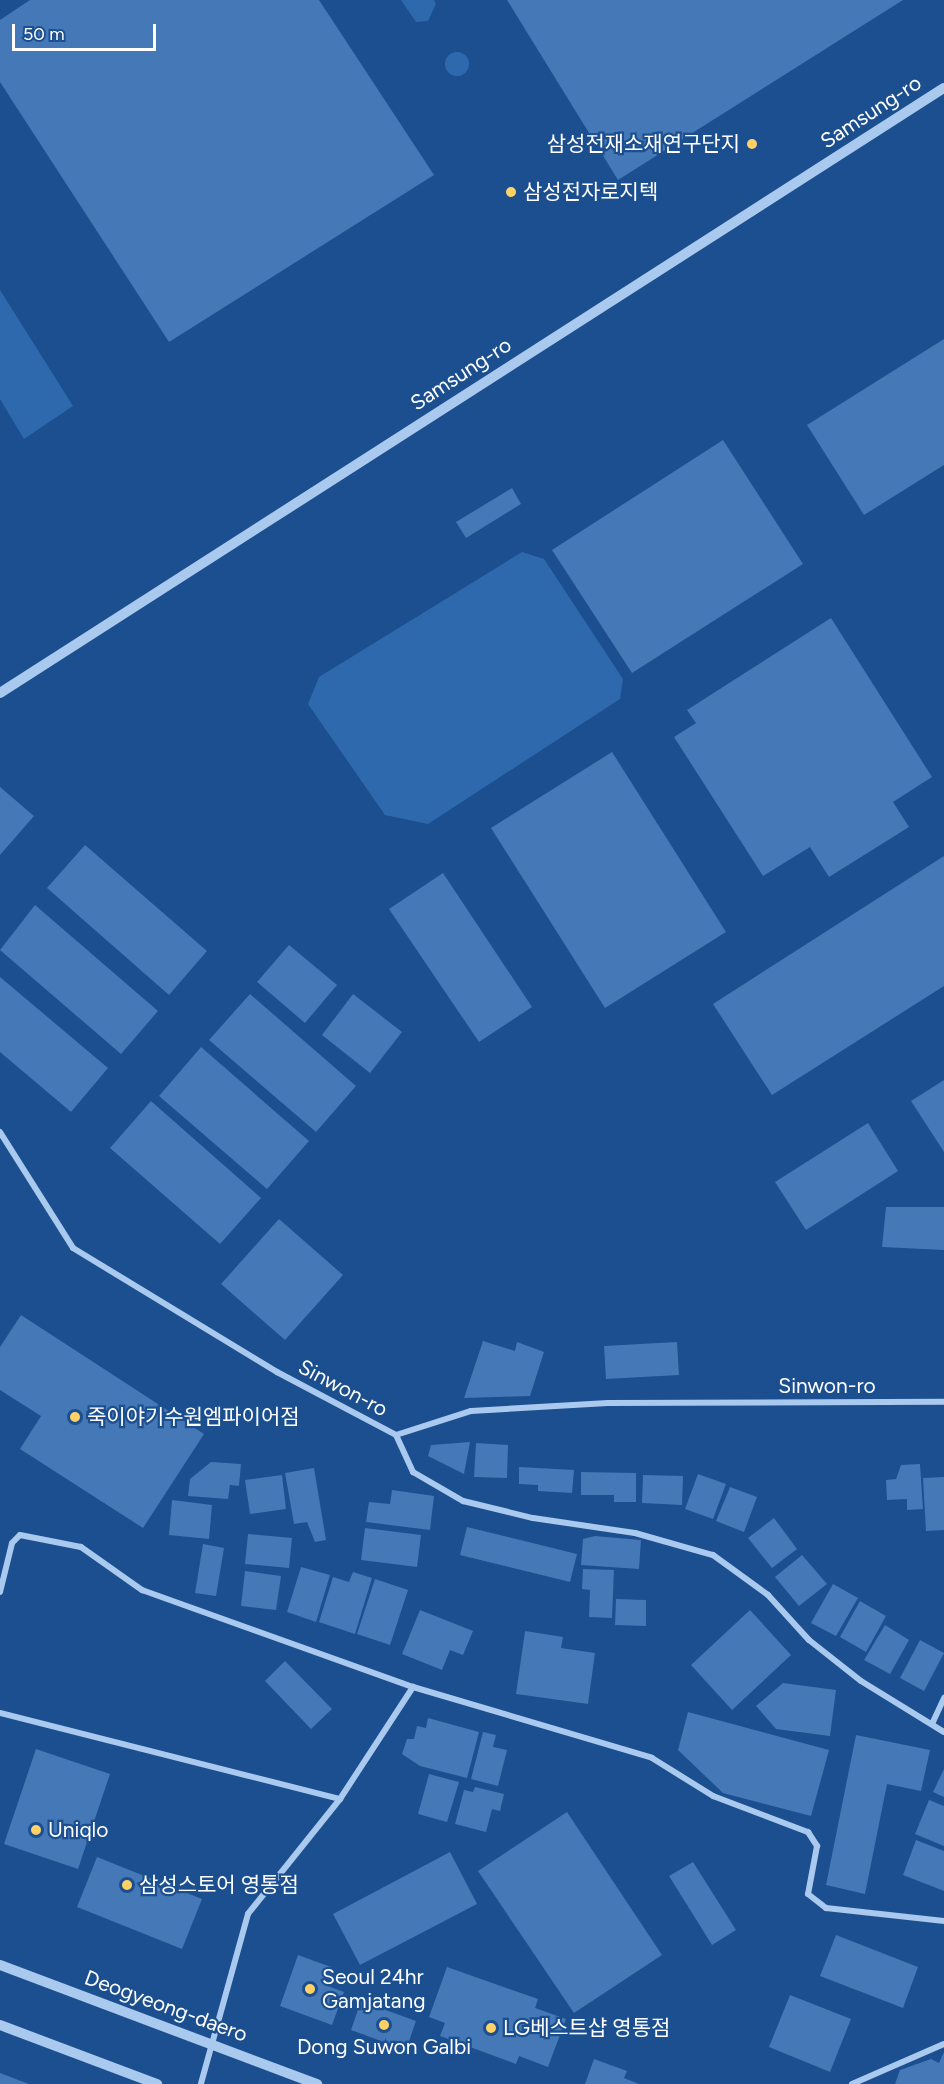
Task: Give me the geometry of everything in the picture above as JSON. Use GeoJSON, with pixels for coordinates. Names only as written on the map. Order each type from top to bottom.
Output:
{"type":"FeatureCollection","features":[{"type":"Feature","properties":{"kind":"street","name":"Samsung-ro"},"geometry":{"type":"LineString","coordinates":[[0,693],[944,88]]}},
{"type":"Feature","properties":{"kind":"street","name":"Sinwon-ro"},"geometry":{"type":"LineString","coordinates":[[0,1132],[73,1248],[277,1372],[396,1435],[471,1411],[608,1403],[944,1402]]}},
{"type":"Feature","properties":{"kind":"street"},"geometry":{"type":"LineString","coordinates":[[396,1435],[413,1472],[463,1501],[533,1518],[635,1533],[713,1555],[768,1595],[809,1640],[861,1681],[944,1732]]}},
{"type":"Feature","properties":{"kind":"street"},"geometry":{"type":"LineString","coordinates":[[0,1592],[12,1543],[20,1534],[42,1536],[81,1547],[142,1590],[413,1687],[652,1758],[713,1797],[808,1832],[817,1846],[808,1894],[826,1908],[944,1921]]}},
{"type":"Feature","properties":{"kind":"street"},"geometry":{"type":"LineString","coordinates":[[201,2084],[215,2046],[248,1914],[340,1799],[413,1687]]}},
{"type":"Feature","properties":{"kind":"street"},"geometry":{"type":"LineString","coordinates":[[932,1724],[944,1698]]}},
{"type":"Feature","properties":{"kind":"street"},"geometry":{"type":"LineString","coordinates":[[0,1713],[340,1799]]}},
{"type":"Feature","properties":{"kind":"street","name":"Deogyeong-daero"},"geometry":{"type":"LineString","coordinates":[[0,1965],[318,2084]]}},
{"type":"Feature","properties":{"kind":"street"},"geometry":{"type":"LineString","coordinates":[[0,2025],[158,2084]]}},
{"type":"Feature","properties":{"kind":"street"},"geometry":{"type":"LineString","coordinates":[[852,2084],[944,2044]]}},
{"type":"Feature","properties":{"kind":"shaded area"},"geometry":{"type":"Polygon","coordinates":[[[401,0],[434,0],[436,4],[428,21],[416,22],[401,0]]]}},
{"type":"Feature","properties":{"kind":"shaded area"},"geometry":{"type":"Polygon","coordinates":[[[457,52],[462,53],[468,59],[468,69],[462,75],[457,76],[452,75],[446,69],[445,64],[446,59],[452,53],[457,52]]]}},
{"type":"Feature","properties":{"kind":"shaded area"},"geometry":{"type":"Polygon","coordinates":[[[0,290],[73,406],[24,439],[0,399],[0,290]]]}},
{"type":"Feature","properties":{"kind":"shaded area"},"geometry":{"type":"Polygon","coordinates":[[[522,552],[544,559],[623,679],[620,699],[428,824],[385,815],[308,704],[319,677],[522,552]]]}},
{"type":"Feature","properties":{"kind":"building"},"geometry":{"type":"Polygon","coordinates":[[[30,0],[319,0],[434,175],[169,342],[0,82],[0,20],[30,0]]]}},
{"type":"Feature","properties":{"kind":"building"},"geometry":{"type":"Polygon","coordinates":[[[507,0],[903,0],[618,180],[507,0]]]}},
{"type":"Feature","properties":{"kind":"building"},"geometry":{"type":"Polygon","coordinates":[[[944,339],[944,465],[864,515],[807,425],[944,339]]]}},
{"type":"Feature","properties":{"kind":"building"},"geometry":{"type":"Polygon","coordinates":[[[723,440],[803,564],[632,673],[552,550],[723,440]]]}},
{"type":"Feature","properties":{"kind":"building"},"geometry":{"type":"Polygon","coordinates":[[[512,488],[521,504],[466,538],[456,522],[512,488]]]}},
{"type":"Feature","properties":{"kind":"building"},"geometry":{"type":"Polygon","coordinates":[[[831,618],[932,777],[893,802],[909,827],[829,877],[810,847],[763,876],[674,737],[696,723],[687,710],[831,618]]]}},
{"type":"Feature","properties":{"kind":"building"},"geometry":{"type":"Polygon","coordinates":[[[612,752],[726,932],[605,1008],[491,828],[612,752]]]}},
{"type":"Feature","properties":{"kind":"building"},"geometry":{"type":"Polygon","coordinates":[[[0,787],[34,816],[0,855],[0,787]]]}},
{"type":"Feature","properties":{"kind":"building"},"geometry":{"type":"Polygon","coordinates":[[[85,845],[207,951],[169,995],[47,888],[85,845]]]}},
{"type":"Feature","properties":{"kind":"building"},"geometry":{"type":"Polygon","coordinates":[[[944,856],[944,986],[772,1095],[713,1004],[944,856]]]}},
{"type":"Feature","properties":{"kind":"building"},"geometry":{"type":"Polygon","coordinates":[[[443,873],[532,1007],[479,1042],[389,909],[443,873]]]}},
{"type":"Feature","properties":{"kind":"building"},"geometry":{"type":"Polygon","coordinates":[[[35,905],[158,1011],[121,1054],[0,950],[35,905]]]}},
{"type":"Feature","properties":{"kind":"building"},"geometry":{"type":"Polygon","coordinates":[[[289,945],[337,985],[305,1023],[257,982],[289,945]]]}},
{"type":"Feature","properties":{"kind":"building"},"geometry":{"type":"Polygon","coordinates":[[[0,977],[108,1068],[71,1112],[0,1052],[0,977]]]}},
{"type":"Feature","properties":{"kind":"building"},"geometry":{"type":"Polygon","coordinates":[[[250,994],[356,1086],[316,1132],[209,1040],[250,994]]]}},
{"type":"Feature","properties":{"kind":"building"},"geometry":{"type":"Polygon","coordinates":[[[353,994],[402,1032],[370,1073],[322,1035],[353,994]]]}},
{"type":"Feature","properties":{"kind":"building"},"geometry":{"type":"Polygon","coordinates":[[[201,1047],[309,1141],[267,1189],[159,1096],[201,1047]]]}},
{"type":"Feature","properties":{"kind":"building"},"geometry":{"type":"Polygon","coordinates":[[[944,1080],[944,1152],[911,1101],[944,1080]]]}},
{"type":"Feature","properties":{"kind":"building"},"geometry":{"type":"Polygon","coordinates":[[[151,1101],[261,1198],[220,1244],[110,1148],[151,1101]]]}},
{"type":"Feature","properties":{"kind":"building"},"geometry":{"type":"Polygon","coordinates":[[[868,1123],[898,1171],[806,1230],[775,1182],[868,1123]]]}},
{"type":"Feature","properties":{"kind":"building"},"geometry":{"type":"Polygon","coordinates":[[[886,1207],[944,1207],[944,1250],[882,1247],[886,1207]]]}},
{"type":"Feature","properties":{"kind":"building"},"geometry":{"type":"Polygon","coordinates":[[[279,1219],[343,1275],[285,1340],[221,1284],[279,1219]]]}},
{"type":"Feature","properties":{"kind":"building"},"geometry":{"type":"Polygon","coordinates":[[[21,1315],[204,1434],[143,1528],[20,1449],[41,1416],[0,1390],[0,1347],[21,1315]]]}},
{"type":"Feature","properties":{"kind":"building"},"geometry":{"type":"Polygon","coordinates":[[[483,1341],[515,1351],[517,1342],[544,1352],[530,1396],[464,1398],[483,1341]]]}},
{"type":"Feature","properties":{"kind":"building"},"geometry":{"type":"Polygon","coordinates":[[[677,1342],[679,1375],[606,1379],[604,1346],[677,1342]]]}},
{"type":"Feature","properties":{"kind":"building"},"geometry":{"type":"Polygon","coordinates":[[[470,1442],[464,1474],[428,1456],[431,1445],[470,1442]]]}},
{"type":"Feature","properties":{"kind":"building"},"geometry":{"type":"Polygon","coordinates":[[[476,1443],[508,1445],[507,1478],[474,1477],[476,1443]]]}},
{"type":"Feature","properties":{"kind":"building"},"geometry":{"type":"Polygon","coordinates":[[[211,1462],[241,1464],[239,1486],[230,1485],[228,1499],[188,1496],[190,1479],[211,1462]]]}},
{"type":"Feature","properties":{"kind":"building"},"geometry":{"type":"Polygon","coordinates":[[[920,1464],[923,1509],[907,1510],[907,1499],[887,1500],[886,1480],[896,1479],[901,1465],[920,1464]]]}},
{"type":"Feature","properties":{"kind":"building"},"geometry":{"type":"Polygon","coordinates":[[[519,1467],[574,1470],[572,1493],[538,1491],[538,1485],[519,1484],[519,1467]]]}},
{"type":"Feature","properties":{"kind":"building"},"geometry":{"type":"Polygon","coordinates":[[[314,1468],[326,1540],[315,1542],[307,1522],[294,1524],[285,1473],[314,1468]]]}},
{"type":"Feature","properties":{"kind":"building"},"geometry":{"type":"Polygon","coordinates":[[[581,1472],[636,1473],[636,1502],[614,1502],[614,1495],[581,1495],[581,1472]]]}},
{"type":"Feature","properties":{"kind":"building"},"geometry":{"type":"Polygon","coordinates":[[[698,1474],[726,1484],[713,1519],[685,1509],[698,1474]]]}},
{"type":"Feature","properties":{"kind":"building"},"geometry":{"type":"Polygon","coordinates":[[[282,1475],[286,1509],[250,1514],[245,1480],[282,1475]]]}},
{"type":"Feature","properties":{"kind":"building"},"geometry":{"type":"Polygon","coordinates":[[[643,1475],[683,1476],[682,1505],[642,1503],[643,1475]]]}},
{"type":"Feature","properties":{"kind":"building"},"geometry":{"type":"Polygon","coordinates":[[[944,1477],[944,1530],[926,1531],[923,1478],[944,1477]]]}},
{"type":"Feature","properties":{"kind":"building"},"geometry":{"type":"Polygon","coordinates":[[[730,1487],[757,1497],[744,1532],[716,1521],[730,1487]]]}},
{"type":"Feature","properties":{"kind":"building"},"geometry":{"type":"Polygon","coordinates":[[[392,1490],[434,1496],[430,1530],[366,1522],[369,1502],[390,1504],[392,1490]]]}},
{"type":"Feature","properties":{"kind":"building"},"geometry":{"type":"Polygon","coordinates":[[[172,1500],[212,1505],[209,1539],[169,1535],[172,1500]]]}},
{"type":"Feature","properties":{"kind":"building"},"geometry":{"type":"Polygon","coordinates":[[[774,1518],[797,1549],[772,1568],[748,1538],[774,1518]]]}},
{"type":"Feature","properties":{"kind":"building"},"geometry":{"type":"Polygon","coordinates":[[[467,1527],[577,1554],[570,1582],[460,1555],[467,1527]]]}},
{"type":"Feature","properties":{"kind":"building"},"geometry":{"type":"Polygon","coordinates":[[[365,1528],[421,1535],[417,1567],[361,1560],[365,1528]]]}},
{"type":"Feature","properties":{"kind":"building"},"geometry":{"type":"Polygon","coordinates":[[[248,1534],[292,1538],[289,1568],[245,1564],[248,1534]]]}},
{"type":"Feature","properties":{"kind":"building"},"geometry":{"type":"Polygon","coordinates":[[[595,1536],[641,1540],[639,1569],[581,1565],[583,1539],[595,1536]]]}},
{"type":"Feature","properties":{"kind":"building"},"geometry":{"type":"Polygon","coordinates":[[[203,1544],[224,1548],[216,1596],[195,1593],[203,1544]]]}},
{"type":"Feature","properties":{"kind":"building"},"geometry":{"type":"Polygon","coordinates":[[[802,1555],[827,1584],[799,1606],[775,1577],[802,1555]]]}},
{"type":"Feature","properties":{"kind":"building"},"geometry":{"type":"Polygon","coordinates":[[[301,1567],[330,1575],[316,1622],[287,1612],[301,1567]]]}},
{"type":"Feature","properties":{"kind":"building"},"geometry":{"type":"Polygon","coordinates":[[[583,1569],[614,1570],[612,1618],[589,1617],[590,1590],[582,1589],[583,1569]]]}},
{"type":"Feature","properties":{"kind":"building"},"geometry":{"type":"Polygon","coordinates":[[[245,1571],[281,1576],[276,1610],[241,1606],[245,1571]]]}},
{"type":"Feature","properties":{"kind":"building"},"geometry":{"type":"Polygon","coordinates":[[[353,1572],[372,1578],[355,1634],[319,1622],[333,1577],[349,1582],[353,1572]]]}},
{"type":"Feature","properties":{"kind":"building"},"geometry":{"type":"Polygon","coordinates":[[[375,1579],[408,1590],[390,1645],[357,1634],[375,1579]]]}},
{"type":"Feature","properties":{"kind":"building"},"geometry":{"type":"Polygon","coordinates":[[[833,1584],[858,1598],[836,1636],[811,1623],[833,1584]]]}},
{"type":"Feature","properties":{"kind":"building"},"geometry":{"type":"Polygon","coordinates":[[[616,1599],[646,1600],[646,1626],[615,1625],[616,1599]]]}},
{"type":"Feature","properties":{"kind":"building"},"geometry":{"type":"Polygon","coordinates":[[[860,1601],[886,1616],[866,1652],[840,1637],[860,1601]]]}},
{"type":"Feature","properties":{"kind":"building"},"geometry":{"type":"Polygon","coordinates":[[[420,1610],[473,1631],[463,1655],[450,1650],[442,1670],[402,1654],[420,1610]]]}},
{"type":"Feature","properties":{"kind":"building"},"geometry":{"type":"Polygon","coordinates":[[[750,1610],[791,1655],[732,1710],[691,1665],[750,1610]]]}},
{"type":"Feature","properties":{"kind":"building"},"geometry":{"type":"Polygon","coordinates":[[[885,1625],[909,1640],[890,1674],[864,1660],[885,1625]]]}},
{"type":"Feature","properties":{"kind":"building"},"geometry":{"type":"Polygon","coordinates":[[[525,1631],[563,1637],[561,1648],[595,1653],[588,1704],[516,1694],[525,1631]]]}},
{"type":"Feature","properties":{"kind":"building"},"geometry":{"type":"Polygon","coordinates":[[[920,1640],[944,1653],[924,1691],[900,1678],[920,1640]]]}},
{"type":"Feature","properties":{"kind":"building"},"geometry":{"type":"Polygon","coordinates":[[[285,1661],[332,1709],[311,1729],[265,1681],[285,1661]]]}},
{"type":"Feature","properties":{"kind":"building"},"geometry":{"type":"Polygon","coordinates":[[[783,1683],[836,1690],[830,1736],[776,1729],[756,1706],[783,1683]]]}},
{"type":"Feature","properties":{"kind":"building"},"geometry":{"type":"Polygon","coordinates":[[[688,1712],[829,1750],[811,1816],[723,1793],[678,1750],[688,1712]]]}},
{"type":"Feature","properties":{"kind":"building"},"geometry":{"type":"Polygon","coordinates":[[[428,1718],[479,1732],[467,1778],[420,1766],[402,1754],[407,1739],[414,1739],[417,1726],[426,1728],[428,1718]]]}},
{"type":"Feature","properties":{"kind":"building"},"geometry":{"type":"Polygon","coordinates":[[[483,1732],[496,1735],[493,1747],[507,1750],[498,1786],[471,1779],[483,1732]]]}},
{"type":"Feature","properties":{"kind":"building"},"geometry":{"type":"Polygon","coordinates":[[[856,1735],[930,1750],[921,1791],[887,1784],[865,1894],[826,1885],[856,1735]]]}},
{"type":"Feature","properties":{"kind":"building"},"geometry":{"type":"Polygon","coordinates":[[[36,1749],[110,1774],[78,1869],[4,1844],[36,1749]]]}},
{"type":"Feature","properties":{"kind":"building"},"geometry":{"type":"Polygon","coordinates":[[[944,1769],[944,1797],[933,1792],[944,1769]]]}},
{"type":"Feature","properties":{"kind":"building"},"geometry":{"type":"Polygon","coordinates":[[[429,1774],[459,1782],[447,1822],[418,1814],[429,1774]]]}},
{"type":"Feature","properties":{"kind":"building"},"geometry":{"type":"Polygon","coordinates":[[[475,1787],[504,1794],[500,1811],[492,1809],[486,1832],[455,1824],[464,1790],[473,1792],[475,1787]]]}},
{"type":"Feature","properties":{"kind":"building"},"geometry":{"type":"Polygon","coordinates":[[[929,1800],[944,1806],[944,1846],[915,1834],[929,1800]]]}},
{"type":"Feature","properties":{"kind":"building"},"geometry":{"type":"Polygon","coordinates":[[[567,1812],[662,1955],[574,2013],[478,1871],[567,1812]]]}},
{"type":"Feature","properties":{"kind":"building"},"geometry":{"type":"Polygon","coordinates":[[[916,1840],[944,1851],[944,1891],[903,1875],[916,1840]]]}},
{"type":"Feature","properties":{"kind":"building"},"geometry":{"type":"Polygon","coordinates":[[[450,1852],[477,1904],[360,1965],[333,1914],[450,1852]]]}},
{"type":"Feature","properties":{"kind":"building"},"geometry":{"type":"Polygon","coordinates":[[[97,1857],[202,1899],[182,1949],[77,1907],[97,1857]]]}},
{"type":"Feature","properties":{"kind":"building"},"geometry":{"type":"Polygon","coordinates":[[[693,1862],[736,1930],[712,1945],[669,1876],[693,1862]]]}},
{"type":"Feature","properties":{"kind":"building"},"geometry":{"type":"Polygon","coordinates":[[[836,1935],[918,1967],[903,2008],[820,1976],[836,1935]]]}},
{"type":"Feature","properties":{"kind":"building","name":"Seoul 24hr Gamjatang"},"geometry":{"type":"Polygon","coordinates":[[[298,1955],[331,1967],[325,1985],[344,1992],[332,2025],[280,2006],[298,1955]]]}},
{"type":"Feature","properties":{"kind":"building"},"geometry":{"type":"Polygon","coordinates":[[[447,1967],[538,1999],[535,2008],[566,2019],[548,2067],[519,2056],[516,2064],[440,2036],[445,2023],[429,2017],[447,1967]]]}},
{"type":"Feature","properties":{"kind":"building"},"geometry":{"type":"Polygon","coordinates":[[[790,1995],[851,2019],[830,2072],[769,2047],[790,1995]]]}},
{"type":"Feature","properties":{"kind":"building","name":"Dong Suwon Galbi"},"geometry":{"type":"Polygon","coordinates":[[[361,2001],[416,2021],[406,2050],[351,2030],[361,2001]]]}},
{"type":"Feature","properties":{"kind":"building"},"geometry":{"type":"Polygon","coordinates":[[[944,2052],[944,2084],[895,2084],[900,2070],[931,2059],[939,2063],[944,2052]]]}},
{"type":"Feature","properties":{"kind":"building"},"geometry":{"type":"Polygon","coordinates":[[[594,2059],[627,2071],[624,2078],[639,2084],[585,2084],[594,2059]]]}},
{"type":"Feature","properties":{"kind":"building"},"geometry":{"type":"Polygon","coordinates":[[[0,2073],[29,2084],[0,2084],[0,2073]]]}},
{"type":"Feature","properties":{"kind":"place","name":"삼성전재소재연구단지"},"geometry":{"type":"Point","coordinates":[752,144]}},
{"type":"Feature","properties":{"kind":"place","name":"삼성전자로지텍"},"geometry":{"type":"Point","coordinates":[511,192]}},
{"type":"Feature","properties":{"kind":"place","name":"죽이야기수원엠파이어점"},"geometry":{"type":"Point","coordinates":[75,1417]}},
{"type":"Feature","properties":{"kind":"place","name":"Uniqlo"},"geometry":{"type":"Point","coordinates":[36,1830]}},
{"type":"Feature","properties":{"kind":"place","name":"삼성스토어 영통점"},"geometry":{"type":"Point","coordinates":[127,1885]}},
{"type":"Feature","properties":{"kind":"place","name":"Seoul 24hr Gamjatang"},"geometry":{"type":"Point","coordinates":[310,1989]}},
{"type":"Feature","properties":{"kind":"place","name":"Dong Suwon Galbi"},"geometry":{"type":"Point","coordinates":[384,2025]}},
{"type":"Feature","properties":{"kind":"place","name":"LG베스트샵 영통점"},"geometry":{"type":"Point","coordinates":[491,2028]}}]}
